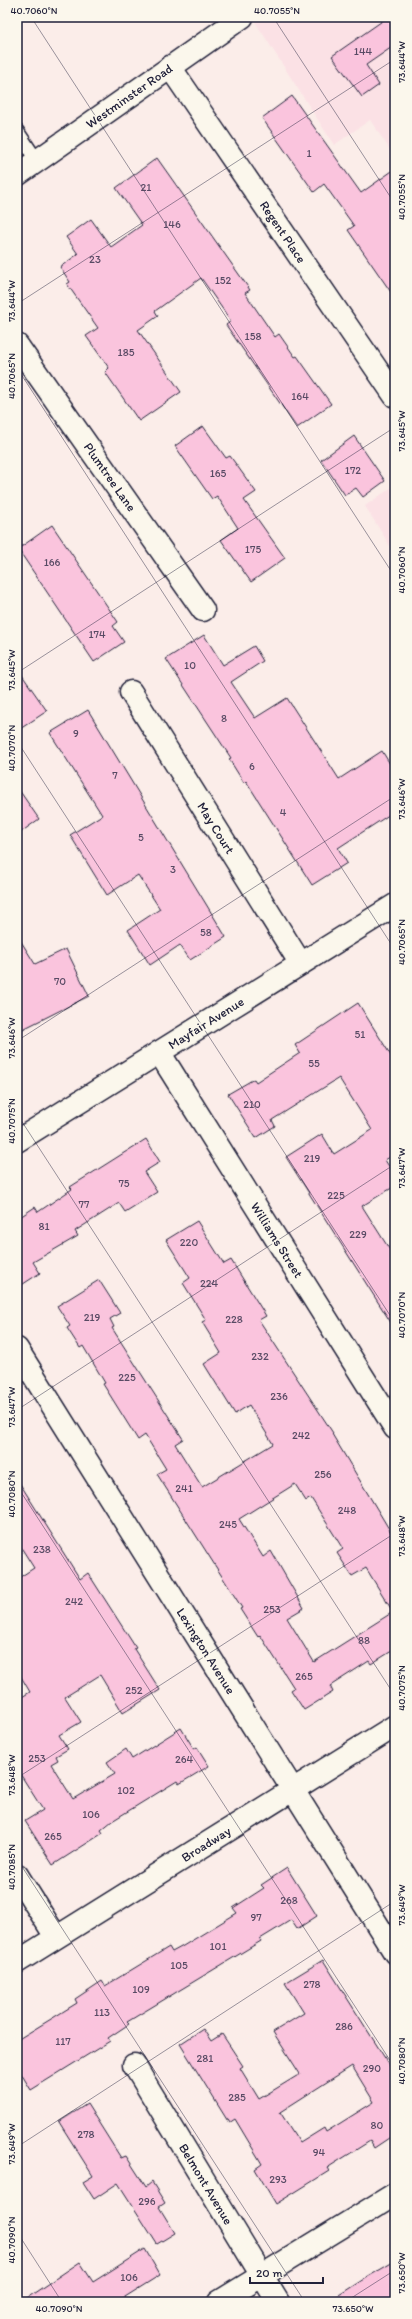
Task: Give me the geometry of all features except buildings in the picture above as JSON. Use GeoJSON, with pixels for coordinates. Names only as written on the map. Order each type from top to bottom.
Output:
{"type":"FeatureCollection","features":[{"type":"Feature","properties":{"kind":"street","name":"Westminster Road"},"geometry":{"type":"LineString","coordinates":[[17,175],[242,17]]}},
{"type":"Feature","properties":{"kind":"street","name":"Regent Place"},"geometry":{"type":"LineString","coordinates":[[170,67],[395,396]]}},
{"type":"Feature","properties":{"kind":"street","name":"Plumtree Lane"},"geometry":{"type":"LineString","coordinates":[[17,345],[203,610]]}},
{"type":"Feature","properties":{"kind":"street","name":"May Court"},"geometry":{"type":"LineString","coordinates":[[131,692],[301,964]]}},
{"type":"Feature","properties":{"kind":"street","name":"Mayfair Avenue"},"geometry":{"type":"LineString","coordinates":[[17,1141],[395,905]]}},
{"type":"Feature","properties":{"kind":"street","name":"Williams Street"},"geometry":{"type":"LineString","coordinates":[[159,1052],[395,1428]]}},
{"type":"Feature","properties":{"kind":"street","name":"Lexington Avenue"},"geometry":{"type":"LineString","coordinates":[[17,1349],[395,1953]]}},
{"type":"Feature","properties":{"kind":"street","name":"Broadway"},"geometry":{"type":"LineString","coordinates":[[17,1962],[395,1726]]}},
{"type":"Feature","properties":{"kind":"street"},"geometry":{"type":"LineString","coordinates":[[17,1876],[56,1938]]}},
{"type":"Feature","properties":{"kind":"street","name":"Belmont Avenue"},"geometry":{"type":"LineString","coordinates":[[134,2065],[278,2302]]}},
{"type":"Feature","properties":{"kind":"street"},"geometry":{"type":"LineString","coordinates":[[219,2302],[395,2194]]}},
{"type":"Feature","properties":{"kind":"lane"},"geometry":{"type":"LineString","coordinates":[[17,131],[37,160]]}},
{"type":"Feature","properties":{"kind":"shaded area"},"geometry":{"type":"Polygon","coordinates":[[[252,17],[395,17],[395,157],[370,120],[334,145],[252,17]]]}},
{"type":"Feature","properties":{"kind":"shaded area"},"geometry":{"type":"Polygon","coordinates":[[[395,485],[395,554],[365,506],[395,485]]]}}]}
